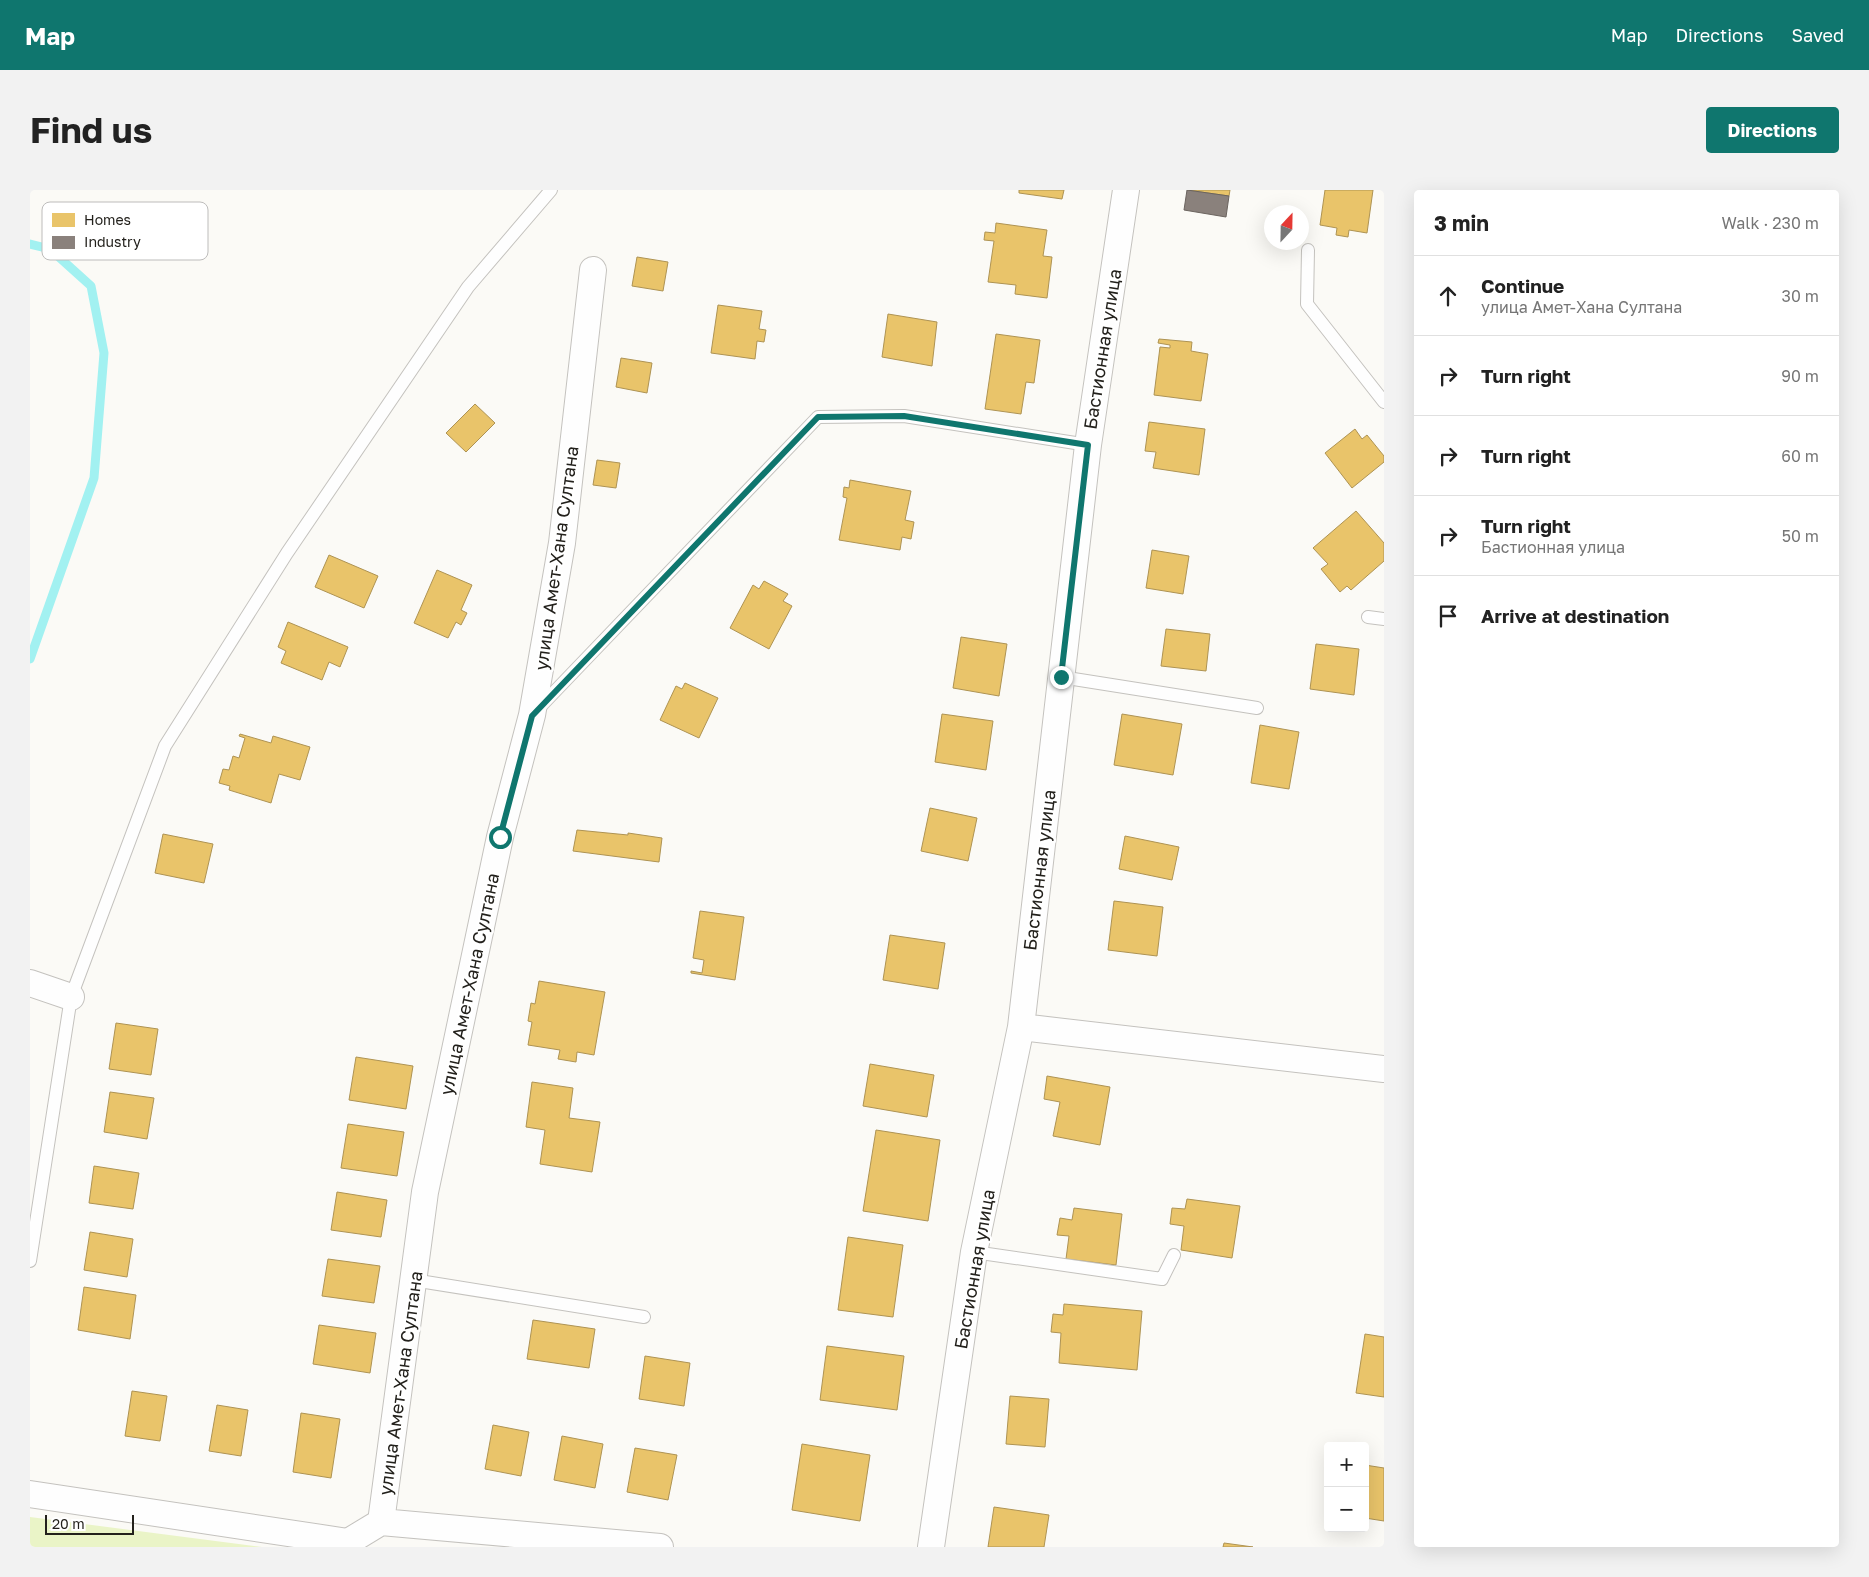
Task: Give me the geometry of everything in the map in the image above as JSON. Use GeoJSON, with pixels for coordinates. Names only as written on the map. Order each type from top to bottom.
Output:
{"type":"FeatureCollection","features":[{"type":"Feature","properties":{"kind":"street","name":"Бастионная улица"},"geometry":{"type":"LineString","coordinates":[[931,1547],[974,1252],[1021,1027],[1088,445],[1126,190]]}},
{"type":"Feature","properties":{"kind":"street","name":"улица Амет-Хана Султана"},"geometry":{"type":"LineString","coordinates":[[381,1522],[425,1192],[500,837],[532,716],[562,543],[593,270]]}},
{"type":"Feature","properties":{"kind":"street"},"geometry":{"type":"LineString","coordinates":[[30,983],[71,997]]}},
{"type":"Feature","properties":{"kind":"street"},"geometry":{"type":"LineString","coordinates":[[1021,1027],[1384,1069]]}},
{"type":"Feature","properties":{"kind":"street"},"geometry":{"type":"LineString","coordinates":[[30,1494],[348,1542],[381,1522],[660,1547]]}},
{"type":"Feature","properties":{"kind":"lane"},"geometry":{"type":"LineString","coordinates":[[30,1261],[71,997],[165,746],[287,553],[468,288],[551,190]]}},
{"type":"Feature","properties":{"kind":"lane"},"geometry":{"type":"LineString","coordinates":[[1308,250],[1307,304],[1384,402]]}},
{"type":"Feature","properties":{"kind":"lane"},"geometry":{"type":"LineString","coordinates":[[532,716],[818,417],[904,416],[1088,445]]}},
{"type":"Feature","properties":{"kind":"lane"},"geometry":{"type":"LineString","coordinates":[[1368,617],[1384,619]]}},
{"type":"Feature","properties":{"kind":"lane"},"geometry":{"type":"LineString","coordinates":[[1061,677],[1257,708]]}},
{"type":"Feature","properties":{"kind":"lane"},"geometry":{"type":"LineString","coordinates":[[974,1252],[1162,1279],[1174,1255]]}},
{"type":"Feature","properties":{"kind":"lane"},"geometry":{"type":"LineString","coordinates":[[413,1280],[644,1317]]}},
{"type":"Feature","properties":{"kind":"green space"},"geometry":{"type":"Polygon","coordinates":[[[30,1517],[262,1547],[30,1547],[30,1517]]]}},
{"type":"Feature","properties":{"kind":"building: Homes"},"geometry":{"type":"Polygon","coordinates":[[[1019,190],[1064,190],[1062,199],[1019,193],[1019,190]]]}},
{"type":"Feature","properties":{"kind":"building: Homes"},"geometry":{"type":"Polygon","coordinates":[[[1187,190],[1230,190],[1229,196],[1187,190]]]}},
{"type":"Feature","properties":{"kind":"building: Homes"},"geometry":{"type":"Polygon","coordinates":[[[1325,190],[1373,190],[1367,233],[1349,230],[1348,237],[1336,235],[1337,228],[1320,225],[1325,190]]]}},
{"type":"Feature","properties":{"kind":"building: Homes"},"geometry":{"type":"Polygon","coordinates":[[[996,223],[1047,230],[1043,256],[1052,257],[1047,298],[1015,294],[1016,285],[988,282],[994,241],[984,240],[985,232],[995,233],[996,223]]]}},
{"type":"Feature","properties":{"kind":"building: Homes"},"geometry":{"type":"Polygon","coordinates":[[[637,257],[668,262],[663,291],[632,286],[637,257]]]}},
{"type":"Feature","properties":{"kind":"building: Homes"},"geometry":{"type":"Polygon","coordinates":[[[718,305],[762,311],[759,329],[766,330],[764,342],[757,341],[755,359],[711,353],[718,305]]]}},
{"type":"Feature","properties":{"kind":"building: Homes"},"geometry":{"type":"Polygon","coordinates":[[[888,314],[937,322],[932,366],[882,357],[888,314]]]}},
{"type":"Feature","properties":{"kind":"building: Homes"},"geometry":{"type":"Polygon","coordinates":[[[996,334],[1040,340],[1034,383],[1026,382],[1021,414],[985,409],[996,334]]]}},
{"type":"Feature","properties":{"kind":"building: Homes"},"geometry":{"type":"Polygon","coordinates":[[[1159,339],[1192,342],[1191,351],[1208,354],[1201,401],[1154,395],[1160,347],[1170,348],[1170,345],[1158,343],[1159,339]]]}},
{"type":"Feature","properties":{"kind":"building: Homes"},"geometry":{"type":"Polygon","coordinates":[[[621,358],[652,363],[647,393],[616,387],[621,358]]]}},
{"type":"Feature","properties":{"kind":"building: Homes"},"geometry":{"type":"Polygon","coordinates":[[[475,404],[495,423],[466,452],[446,433],[475,404]]]}},
{"type":"Feature","properties":{"kind":"building: Homes"},"geometry":{"type":"Polygon","coordinates":[[[1149,422],[1205,429],[1199,475],[1153,468],[1156,452],[1145,451],[1149,422]]]}},
{"type":"Feature","properties":{"kind":"building: Homes"},"geometry":{"type":"Polygon","coordinates":[[[1355,429],[1362,439],[1367,435],[1384,456],[1384,462],[1352,488],[1325,453],[1355,429]]]}},
{"type":"Feature","properties":{"kind":"building: Homes"},"geometry":{"type":"Polygon","coordinates":[[[597,460],[620,463],[616,488],[593,485],[597,460]]]}},
{"type":"Feature","properties":{"kind":"building: Homes"},"geometry":{"type":"Polygon","coordinates":[[[850,480],[911,491],[905,520],[914,522],[911,539],[902,537],[900,550],[839,540],[847,498],[843,497],[844,487],[849,488],[850,480]]]}},
{"type":"Feature","properties":{"kind":"building: Homes"},"geometry":{"type":"Polygon","coordinates":[[[1356,511],[1384,543],[1384,561],[1351,590],[1347,586],[1340,592],[1321,569],[1328,564],[1313,548],[1356,511]]]}},
{"type":"Feature","properties":{"kind":"building: Homes"},"geometry":{"type":"Polygon","coordinates":[[[1152,550],[1189,556],[1183,594],[1146,588],[1152,550]]]}},
{"type":"Feature","properties":{"kind":"building: Homes"},"geometry":{"type":"Polygon","coordinates":[[[329,555],[378,576],[364,608],[315,587],[329,555]]]}},
{"type":"Feature","properties":{"kind":"building: Homes"},"geometry":{"type":"Polygon","coordinates":[[[437,570],[472,585],[461,610],[467,613],[461,625],[456,622],[448,638],[414,623],[437,570]]]}},
{"type":"Feature","properties":{"kind":"building: Homes"},"geometry":{"type":"Polygon","coordinates":[[[764,581],[788,594],[783,601],[792,606],[769,649],[730,628],[753,585],[759,589],[764,581]]]}},
{"type":"Feature","properties":{"kind":"building: Homes"},"geometry":{"type":"Polygon","coordinates":[[[288,622],[348,647],[340,667],[329,662],[322,680],[281,663],[286,651],[278,647],[288,622]]]}},
{"type":"Feature","properties":{"kind":"building: Homes"},"geometry":{"type":"Polygon","coordinates":[[[1166,629],[1210,634],[1206,671],[1161,666],[1166,629]]]}},
{"type":"Feature","properties":{"kind":"building: Homes"},"geometry":{"type":"Polygon","coordinates":[[[961,637],[1007,644],[999,696],[953,688],[961,637]]]}},
{"type":"Feature","properties":{"kind":"building: Homes"},"geometry":{"type":"Polygon","coordinates":[[[1316,644],[1359,649],[1354,695],[1310,689],[1316,644]]]}},
{"type":"Feature","properties":{"kind":"building: Homes"},"geometry":{"type":"Polygon","coordinates":[[[685,683],[718,698],[699,738],[660,720],[676,686],[682,689],[685,683]]]}},
{"type":"Feature","properties":{"kind":"building: Homes"},"geometry":{"type":"Polygon","coordinates":[[[942,714],[993,721],[986,770],[935,762],[942,714]]]}},
{"type":"Feature","properties":{"kind":"building: Homes"},"geometry":{"type":"Polygon","coordinates":[[[1122,714],[1182,724],[1173,775],[1114,765],[1122,714]]]}},
{"type":"Feature","properties":{"kind":"building: Homes"},"geometry":{"type":"Polygon","coordinates":[[[1260,725],[1299,732],[1289,789],[1251,783],[1260,725]]]}},
{"type":"Feature","properties":{"kind":"building: Homes"},"geometry":{"type":"Polygon","coordinates":[[[240,734],[271,743],[273,736],[310,747],[300,780],[279,774],[271,803],[229,790],[230,786],[219,783],[223,769],[229,770],[233,756],[239,758],[245,738],[239,736],[240,734]]]}},
{"type":"Feature","properties":{"kind":"building: Homes"},"geometry":{"type":"Polygon","coordinates":[[[930,808],[977,818],[968,861],[921,851],[930,808]]]}},
{"type":"Feature","properties":{"kind":"building: Homes"},"geometry":{"type":"Polygon","coordinates":[[[577,830],[628,835],[628,833],[662,838],[659,862],[573,851],[577,830]]]}},
{"type":"Feature","properties":{"kind":"building: Homes"},"geometry":{"type":"Polygon","coordinates":[[[163,834],[213,844],[204,883],[155,873],[163,834]]]}},
{"type":"Feature","properties":{"kind":"building: Homes"},"geometry":{"type":"Polygon","coordinates":[[[1125,836],[1179,847],[1172,880],[1119,869],[1125,836]]]}},
{"type":"Feature","properties":{"kind":"building: Homes"},"geometry":{"type":"Polygon","coordinates":[[[1114,901],[1163,907],[1157,956],[1108,950],[1114,901]]]}},
{"type":"Feature","properties":{"kind":"building: Homes"},"geometry":{"type":"Polygon","coordinates":[[[700,911],[744,917],[735,980],[691,973],[691,971],[702,973],[704,960],[693,958],[700,911]]]}},
{"type":"Feature","properties":{"kind":"building: Homes"},"geometry":{"type":"Polygon","coordinates":[[[890,935],[945,943],[938,989],[883,980],[890,935]]]}},
{"type":"Feature","properties":{"kind":"building: Homes"},"geometry":{"type":"Polygon","coordinates":[[[539,981],[605,992],[594,1055],[577,1052],[576,1062],[558,1059],[560,1050],[528,1045],[532,1022],[528,1021],[531,1003],[535,1004],[539,981]]]}},
{"type":"Feature","properties":{"kind":"building: Homes"},"geometry":{"type":"Polygon","coordinates":[[[116,1023],[158,1029],[151,1075],[109,1069],[116,1023]]]}},
{"type":"Feature","properties":{"kind":"building: Homes"},"geometry":{"type":"Polygon","coordinates":[[[356,1057],[413,1066],[406,1109],[349,1100],[356,1057]]]}},
{"type":"Feature","properties":{"kind":"building: Homes"},"geometry":{"type":"Polygon","coordinates":[[[870,1064],[934,1075],[927,1117],[863,1106],[870,1064]]]}},
{"type":"Feature","properties":{"kind":"building: Homes"},"geometry":{"type":"Polygon","coordinates":[[[1047,1076],[1110,1087],[1100,1145],[1053,1136],[1060,1102],[1044,1099],[1047,1076]]]}},
{"type":"Feature","properties":{"kind":"building: Homes"},"geometry":{"type":"Polygon","coordinates":[[[532,1082],[573,1088],[569,1118],[600,1122],[592,1172],[540,1164],[545,1130],[526,1127],[532,1082]]]}},
{"type":"Feature","properties":{"kind":"building: Homes"},"geometry":{"type":"Polygon","coordinates":[[[110,1092],[154,1098],[147,1139],[104,1132],[110,1092]]]}},
{"type":"Feature","properties":{"kind":"building: Homes"},"geometry":{"type":"Polygon","coordinates":[[[348,1124],[404,1132],[397,1176],[341,1168],[348,1124]]]}},
{"type":"Feature","properties":{"kind":"building: Homes"},"geometry":{"type":"Polygon","coordinates":[[[876,1130],[940,1140],[928,1221],[863,1211],[876,1130]]]}},
{"type":"Feature","properties":{"kind":"building: Homes"},"geometry":{"type":"Polygon","coordinates":[[[94,1166],[139,1173],[133,1209],[89,1203],[94,1166]]]}},
{"type":"Feature","properties":{"kind":"building: Homes"},"geometry":{"type":"Polygon","coordinates":[[[337,1192],[387,1200],[381,1237],[331,1230],[337,1192]]]}},
{"type":"Feature","properties":{"kind":"building: Homes"},"geometry":{"type":"Polygon","coordinates":[[[1187,1199],[1240,1206],[1232,1258],[1181,1250],[1184,1226],[1170,1224],[1172,1208],[1185,1209],[1187,1199]]]}},
{"type":"Feature","properties":{"kind":"building: Homes"},"geometry":{"type":"Polygon","coordinates":[[[1074,1208],[1122,1214],[1116,1265],[1066,1259],[1069,1236],[1057,1235],[1060,1218],[1072,1220],[1074,1208]]]}},
{"type":"Feature","properties":{"kind":"building: Homes"},"geometry":{"type":"Polygon","coordinates":[[[90,1232],[133,1239],[127,1277],[84,1270],[90,1232]]]}},
{"type":"Feature","properties":{"kind":"building: Homes"},"geometry":{"type":"Polygon","coordinates":[[[848,1237],[903,1245],[893,1317],[838,1310],[848,1237]]]}},
{"type":"Feature","properties":{"kind":"building: Homes"},"geometry":{"type":"Polygon","coordinates":[[[328,1259],[380,1266],[374,1303],[322,1296],[328,1259]]]}},
{"type":"Feature","properties":{"kind":"building: Homes"},"geometry":{"type":"Polygon","coordinates":[[[84,1287],[136,1295],[130,1339],[78,1330],[84,1287]]]}},
{"type":"Feature","properties":{"kind":"building: Homes"},"geometry":{"type":"Polygon","coordinates":[[[1064,1304],[1142,1311],[1137,1370],[1059,1363],[1061,1333],[1051,1332],[1053,1314],[1063,1315],[1064,1304]]]}},
{"type":"Feature","properties":{"kind":"building: Homes"},"geometry":{"type":"Polygon","coordinates":[[[533,1320],[595,1329],[589,1368],[527,1359],[533,1320]]]}},
{"type":"Feature","properties":{"kind":"building: Homes"},"geometry":{"type":"Polygon","coordinates":[[[319,1325],[376,1333],[370,1373],[313,1364],[319,1325]]]}},
{"type":"Feature","properties":{"kind":"building: Homes"},"geometry":{"type":"Polygon","coordinates":[[[1365,1334],[1384,1337],[1384,1397],[1356,1393],[1365,1334]]]}},
{"type":"Feature","properties":{"kind":"building: Homes"},"geometry":{"type":"Polygon","coordinates":[[[827,1346],[904,1356],[897,1410],[820,1400],[827,1346]]]}},
{"type":"Feature","properties":{"kind":"building: Homes"},"geometry":{"type":"Polygon","coordinates":[[[645,1356],[690,1363],[684,1406],[639,1399],[645,1356]]]}},
{"type":"Feature","properties":{"kind":"building: Homes"},"geometry":{"type":"Polygon","coordinates":[[[132,1391],[167,1396],[160,1441],[125,1436],[132,1391]]]}},
{"type":"Feature","properties":{"kind":"building: Homes"},"geometry":{"type":"Polygon","coordinates":[[[1010,1396],[1049,1399],[1045,1447],[1006,1444],[1010,1396]]]}},
{"type":"Feature","properties":{"kind":"building: Homes"},"geometry":{"type":"Polygon","coordinates":[[[217,1405],[248,1410],[241,1456],[209,1451],[217,1405]]]}},
{"type":"Feature","properties":{"kind":"building: Homes"},"geometry":{"type":"Polygon","coordinates":[[[301,1413],[340,1419],[331,1478],[293,1472],[301,1413]]]}},
{"type":"Feature","properties":{"kind":"building: Homes"},"geometry":{"type":"Polygon","coordinates":[[[493,1425],[529,1432],[521,1476],[485,1469],[493,1425]]]}},
{"type":"Feature","properties":{"kind":"building: Homes"},"geometry":{"type":"Polygon","coordinates":[[[562,1436],[603,1444],[595,1488],[554,1480],[562,1436]]]}},
{"type":"Feature","properties":{"kind":"building: Homes"},"geometry":{"type":"Polygon","coordinates":[[[802,1444],[870,1455],[860,1521],[792,1510],[802,1444]]]}},
{"type":"Feature","properties":{"kind":"building: Homes"},"geometry":{"type":"Polygon","coordinates":[[[635,1448],[677,1455],[668,1500],[627,1492],[635,1448]]]}},
{"type":"Feature","properties":{"kind":"building: Homes"},"geometry":{"type":"Polygon","coordinates":[[[1369,1466],[1384,1468],[1384,1521],[1369,1519],[1369,1466]]]}},
{"type":"Feature","properties":{"kind":"building: Homes"},"geometry":{"type":"Polygon","coordinates":[[[994,1507],[1049,1515],[1044,1547],[988,1547],[994,1507]]]}},
{"type":"Feature","properties":{"kind":"building: Homes"},"geometry":{"type":"Polygon","coordinates":[[[1224,1543],[1253,1547],[1223,1547],[1224,1543]]]}},
{"type":"Feature","properties":{"kind":"building: Industry"},"geometry":{"type":"Polygon","coordinates":[[[1187,190],[1229,196],[1226,217],[1184,210],[1187,190]]]}},
{"type":"Feature","properties":{"kind":"waterway"},"geometry":{"type":"LineString","coordinates":[[30,244],[42,247]]}},
{"type":"Feature","properties":{"kind":"waterway"},"geometry":{"type":"LineString","coordinates":[[30,659],[94,478],[104,353],[91,286],[62,260]]}},
{"type":"Feature","properties":{"kind":"route"},"geometry":{"type":"LineString","coordinates":[[500,837],[532,716],[818,417],[904,416],[1088,445],[1061,677]]}}]}
